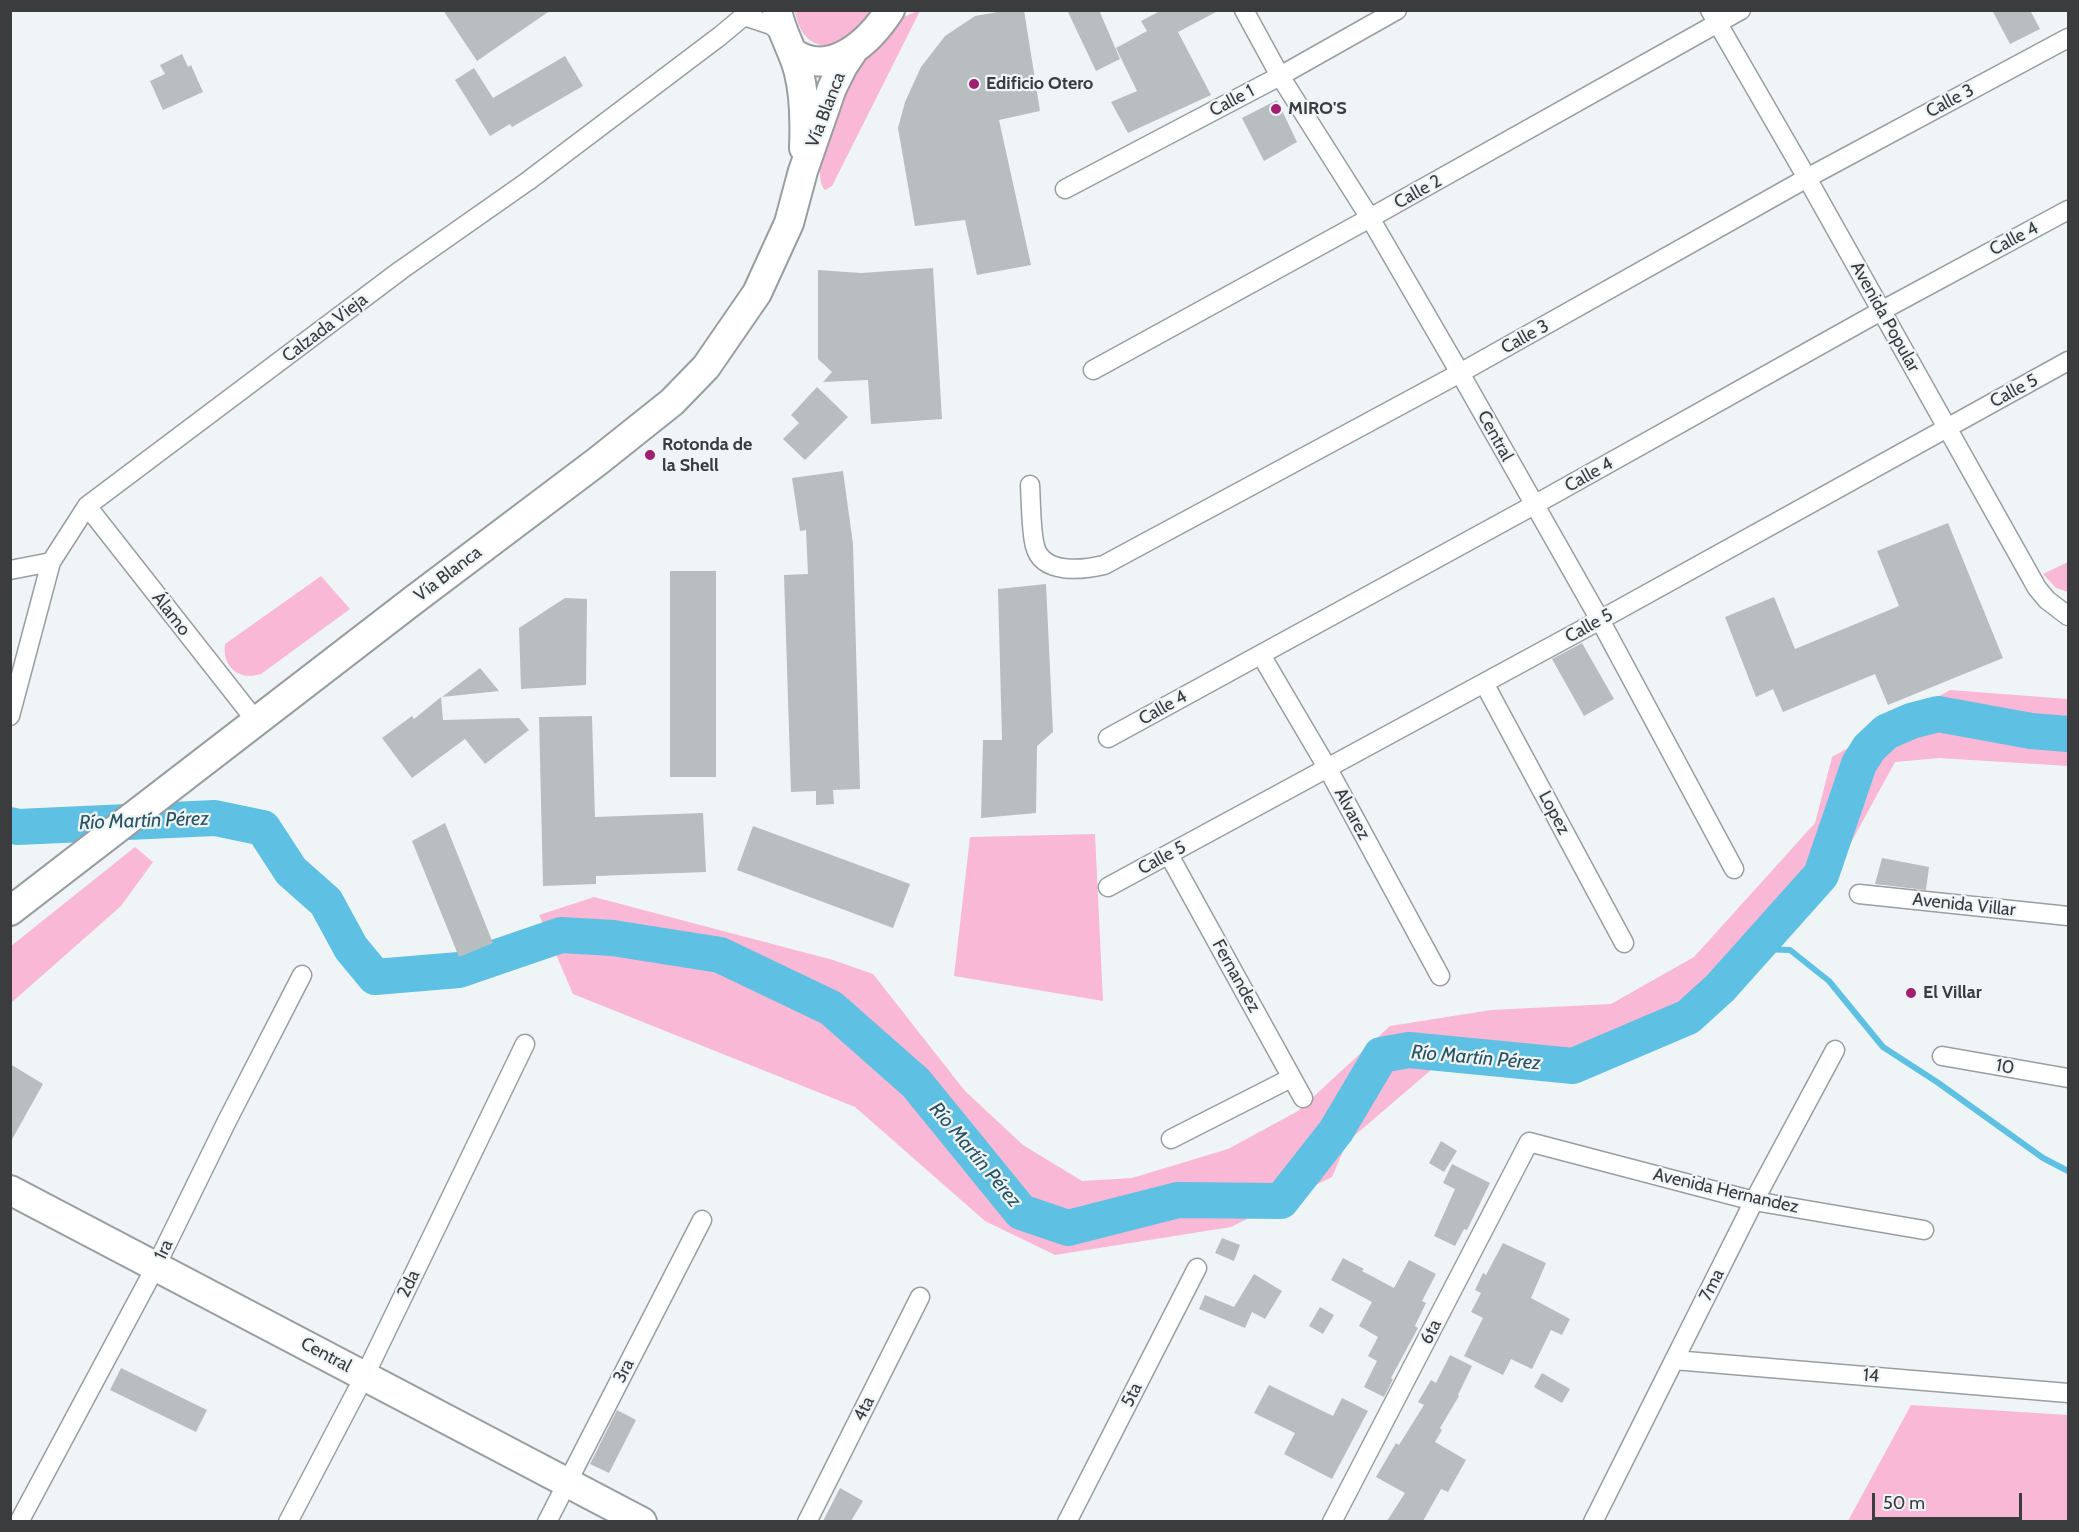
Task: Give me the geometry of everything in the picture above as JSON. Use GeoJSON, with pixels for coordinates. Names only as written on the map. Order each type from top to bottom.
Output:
{"type":"FeatureCollection","features":[{"type":"Feature","properties":{"kind":"main road"},"geometry":{"type":"LineString","coordinates":[[785,33],[813,62],[837,58],[863,44],[880,26],[890,10]]}},
{"type":"Feature","properties":{"kind":"main road","name":"Vía Blanca"},"geometry":{"type":"LineString","coordinates":[[785,33],[802,89],[805,133],[803,171]]}},
{"type":"Feature","properties":{"kind":"main road","name":"Vía Blanca"},"geometry":{"type":"LineString","coordinates":[[10,911],[672,402],[705,366],[757,292],[789,223],[803,171],[832,88],[853,51]]}},
{"type":"Feature","properties":{"kind":"main road","name":"Central"},"geometry":{"type":"LineString","coordinates":[[10,1190],[642,1521]]}},
{"type":"Feature","properties":{"kind":"street","name":"Central"},"geometry":{"type":"LineString","coordinates":[[1244,10],[1280,76],[1370,218],[1460,374],[1600,620],[1734,869]]}},
{"type":"Feature","properties":{"kind":"street","name":"Calle 1"},"geometry":{"type":"LineString","coordinates":[[1065,189],[1280,76],[1397,10]]}},
{"type":"Feature","properties":{"kind":"street","name":"Calle 2"},"geometry":{"type":"LineString","coordinates":[[1093,370],[1370,218],[1714,17],[1741,10]]}},
{"type":"Feature","properties":{"kind":"street","name":"Calzada Vieja"},"geometry":{"type":"LineString","coordinates":[[10,716],[51,562],[87,506],[401,270],[528,181],[746,13],[785,33]]}},
{"type":"Feature","properties":{"kind":"street","name":"Avenida Popular"},"geometry":{"type":"LineString","coordinates":[[1714,17],[2037,588],[2047,600],[2068,616]]}},
{"type":"Feature","properties":{"kind":"street","name":"Calle 3"},"geometry":{"type":"LineString","coordinates":[[1030,485],[1035,548],[1042,558],[1063,569],[1084,570],[1104,565],[1460,374],[1807,178],[2068,38]]}},
{"type":"Feature","properties":{"kind":"street","name":"Calle 4"},"geometry":{"type":"LineString","coordinates":[[1108,738],[2068,210]]}},
{"type":"Feature","properties":{"kind":"street","name":"Calle 5"},"geometry":{"type":"LineString","coordinates":[[1108,887],[1600,620],[2068,361]]}},
{"type":"Feature","properties":{"kind":"street","name":"Álamo"},"geometry":{"type":"LineString","coordinates":[[87,506],[255,721]]}},
{"type":"Feature","properties":{"kind":"street"},"geometry":{"type":"LineString","coordinates":[[10,570],[51,562]]}},
{"type":"Feature","properties":{"kind":"street","name":"Alvarez"},"geometry":{"type":"LineString","coordinates":[[1261,655],[1328,769],[1440,976]]}},
{"type":"Feature","properties":{"kind":"street","name":"Lopez"},"geometry":{"type":"LineString","coordinates":[[1484,683],[1624,943]]}},
{"type":"Feature","properties":{"kind":"street","name":"Fernandez"},"geometry":{"type":"LineString","coordinates":[[1169,855],[1303,1098]]}},
{"type":"Feature","properties":{"kind":"street","name":"Avenida Villar"},"geometry":{"type":"LineString","coordinates":[[1859,894],[2068,915]]}},
{"type":"Feature","properties":{"kind":"street","name":"1ra"},"geometry":{"type":"LineString","coordinates":[[19,1521],[156,1266],[302,975]]}},
{"type":"Feature","properties":{"kind":"street","name":"2da"},"geometry":{"type":"LineString","coordinates":[[288,1521],[365,1376],[525,1044]]}},
{"type":"Feature","properties":{"kind":"street","name":"7ma"},"geometry":{"type":"LineString","coordinates":[[1593,1521],[1754,1201],[1835,1050]]}},
{"type":"Feature","properties":{"kind":"street","name":"10"},"geometry":{"type":"LineString","coordinates":[[1942,1056],[2068,1078]]}},
{"type":"Feature","properties":{"kind":"street"},"geometry":{"type":"LineString","coordinates":[[1171,1139],[1291,1078]]}},
{"type":"Feature","properties":{"kind":"street","name":"Avenida Hernandez"},"geometry":{"type":"LineString","coordinates":[[1529,1142],[1754,1201],[1924,1230]]}},
{"type":"Feature","properties":{"kind":"street","name":"6ta"},"geometry":{"type":"LineString","coordinates":[[1332,1521],[1529,1142]]}},
{"type":"Feature","properties":{"kind":"street","name":"3ra"},"geometry":{"type":"LineString","coordinates":[[547,1521],[702,1220]]}},
{"type":"Feature","properties":{"kind":"street","name":"5ta"},"geometry":{"type":"LineString","coordinates":[[1067,1521],[1197,1268]]}},
{"type":"Feature","properties":{"kind":"street","name":"4ta"},"geometry":{"type":"LineString","coordinates":[[807,1521],[920,1297]]}},
{"type":"Feature","properties":{"kind":"street","name":"14"},"geometry":{"type":"LineString","coordinates":[[1674,1360],[2068,1393]]}},
{"type":"Feature","properties":{"kind":"shaded area"},"geometry":{"type":"Polygon","coordinates":[[[795,11],[874,11],[838,47],[829,47],[814,43],[804,34],[795,11]]]}},
{"type":"Feature","properties":{"kind":"shaded area"},"geometry":{"type":"Polygon","coordinates":[[[920,11],[832,186],[825,190],[821,180],[824,147],[845,89],[859,63],[882,35],[901,18],[920,11]]]}},
{"type":"Feature","properties":{"kind":"shaded area"},"geometry":{"type":"Polygon","coordinates":[[[2068,562],[2068,592],[2056,588],[2043,574],[2068,562]]]}},
{"type":"Feature","properties":{"kind":"shaded area"},"geometry":{"type":"Polygon","coordinates":[[[321,576],[350,609],[261,674],[246,676],[234,670],[226,659],[225,644],[321,576]]]}},
{"type":"Feature","properties":{"kind":"shaded area"},"geometry":{"type":"Polygon","coordinates":[[[1950,690],[2068,699],[2068,766],[1939,758],[1895,762],[1842,859],[1832,889],[1732,993],[1542,1078],[1431,1070],[1347,1142],[1332,1177],[1231,1227],[1055,1255],[985,1221],[855,1107],[573,994],[539,915],[594,897],[833,960],[873,974],[965,1091],[1023,1145],[1082,1181],[1132,1178],[1228,1149],[1298,1111],[1390,1026],[1491,1010],[1611,1004],[1694,957],[1815,823],[1832,757],[1950,690]]]}},
{"type":"Feature","properties":{"kind":"shaded area"},"geometry":{"type":"Polygon","coordinates":[[[1095,834],[1103,1001],[954,976],[970,837],[1095,834]]]}},
{"type":"Feature","properties":{"kind":"shaded area"},"geometry":{"type":"Polygon","coordinates":[[[135,847],[153,862],[121,906],[11,1003],[11,946],[135,847]]]}},
{"type":"Feature","properties":{"kind":"shaded area"},"geometry":{"type":"Polygon","coordinates":[[[1911,1405],[2068,1415],[2068,1521],[1848,1521],[1911,1405]]]}},
{"type":"Feature","properties":{"kind":"building"},"geometry":{"type":"Polygon","coordinates":[[[443,10],[551,10],[477,61],[443,10]]]}},
{"type":"Feature","properties":{"kind":"building"},"geometry":{"type":"Polygon","coordinates":[[[1009,10],[1024,10],[1040,111],[999,120],[1031,265],[977,275],[965,220],[915,226],[898,128],[905,102],[921,67],[945,36],[975,16],[1009,10]]]}},
{"type":"Feature","properties":{"kind":"building"},"geometry":{"type":"Polygon","coordinates":[[[1067,10],[1099,10],[1120,59],[1096,71],[1067,10]]]}},
{"type":"Feature","properties":{"kind":"building"},"geometry":{"type":"Polygon","coordinates":[[[1162,10],[1220,10],[1178,32],[1211,95],[1128,133],[1111,102],[1137,91],[1116,48],[1147,31],[1141,21],[1162,10]]]}},
{"type":"Feature","properties":{"kind":"building"},"geometry":{"type":"Polygon","coordinates":[[[1992,10],[2030,10],[2040,29],[2010,44],[1992,10]]]}},
{"type":"Feature","properties":{"kind":"building"},"geometry":{"type":"Polygon","coordinates":[[[182,54],[188,67],[191,65],[203,92],[163,110],[150,81],[165,74],[160,65],[182,54]]]}},
{"type":"Feature","properties":{"kind":"building"},"geometry":{"type":"Polygon","coordinates":[[[565,56],[583,86],[512,127],[510,124],[490,136],[455,80],[474,68],[493,98],[565,56]]]}},
{"type":"Feature","properties":{"kind":"building"},"geometry":{"type":"Polygon","coordinates":[[[1277,100],[1297,142],[1264,161],[1242,118],[1277,100]]]}},
{"type":"Feature","properties":{"kind":"building"},"geometry":{"type":"Polygon","coordinates":[[[933,268],[942,419],[871,424],[868,380],[823,382],[832,372],[818,359],[818,270],[861,273],[933,268]]]}},
{"type":"Feature","properties":{"kind":"building"},"geometry":{"type":"Polygon","coordinates":[[[817,387],[848,417],[805,460],[783,439],[799,423],[791,415],[817,387]]]}},
{"type":"Feature","properties":{"kind":"building"},"geometry":{"type":"Polygon","coordinates":[[[843,471],[853,544],[860,789],[833,790],[834,804],[816,805],[816,791],[791,792],[784,575],[808,574],[806,530],[800,531],[792,478],[843,471]]]}},
{"type":"Feature","properties":{"kind":"building"},"geometry":{"type":"Polygon","coordinates":[[[1948,523],[2003,658],[1888,705],[1875,674],[1783,712],[1773,689],[1756,697],[1725,617],[1774,597],[1795,649],[1899,606],[1877,551],[1948,523]]]}},
{"type":"Feature","properties":{"kind":"building"},"geometry":{"type":"Polygon","coordinates":[[[670,571],[716,571],[716,777],[670,777],[670,571]]]}},
{"type":"Feature","properties":{"kind":"building"},"geometry":{"type":"Polygon","coordinates":[[[1046,584],[1053,732],[1037,746],[1036,813],[981,818],[983,740],[1002,740],[998,589],[1046,584]]]}},
{"type":"Feature","properties":{"kind":"building"},"geometry":{"type":"Polygon","coordinates":[[[565,598],[587,599],[586,685],[521,689],[519,628],[565,598]]]}},
{"type":"Feature","properties":{"kind":"building"},"geometry":{"type":"Polygon","coordinates":[[[1582,643],[1614,699],[1584,716],[1552,659],[1582,643]]]}},
{"type":"Feature","properties":{"kind":"building"},"geometry":{"type":"Polygon","coordinates":[[[480,668],[499,691],[442,697],[480,668]]]}},
{"type":"Feature","properties":{"kind":"building"},"geometry":{"type":"Polygon","coordinates":[[[441,697],[443,720],[519,718],[529,730],[485,764],[465,739],[412,778],[382,738],[412,716],[414,719],[441,697]]]}},
{"type":"Feature","properties":{"kind":"building"},"geometry":{"type":"Polygon","coordinates":[[[592,716],[595,817],[703,813],[706,872],[596,876],[596,884],[543,886],[539,717],[592,716]]]}},
{"type":"Feature","properties":{"kind":"building"},"geometry":{"type":"Polygon","coordinates":[[[445,823],[493,943],[459,957],[412,841],[445,823]]]}},
{"type":"Feature","properties":{"kind":"building"},"geometry":{"type":"Polygon","coordinates":[[[753,826],[910,884],[893,928],[737,870],[753,826]]]}},
{"type":"Feature","properties":{"kind":"building"},"geometry":{"type":"Polygon","coordinates":[[[1882,858],[1929,867],[1926,890],[1875,884],[1882,858]]]}},
{"type":"Feature","properties":{"kind":"building"},"geometry":{"type":"Polygon","coordinates":[[[10,1064],[43,1084],[10,1143],[10,1064]]]}},
{"type":"Feature","properties":{"kind":"building"},"geometry":{"type":"Polygon","coordinates":[[[1441,1141],[1457,1151],[1444,1172],[1429,1163],[1441,1141]]]}},
{"type":"Feature","properties":{"kind":"building"},"geometry":{"type":"Polygon","coordinates":[[[1452,1164],[1490,1183],[1467,1230],[1464,1229],[1455,1246],[1434,1236],[1455,1189],[1443,1183],[1452,1164]]]}},
{"type":"Feature","properties":{"kind":"building"},"geometry":{"type":"Polygon","coordinates":[[[1222,1238],[1240,1245],[1234,1261],[1215,1253],[1222,1238]]]}},
{"type":"Feature","properties":{"kind":"building"},"geometry":{"type":"Polygon","coordinates":[[[1503,1243],[1546,1263],[1531,1298],[1570,1319],[1562,1335],[1551,1330],[1532,1369],[1511,1359],[1503,1375],[1464,1356],[1483,1318],[1471,1312],[1481,1293],[1475,1290],[1483,1273],[1486,1275],[1503,1243]]]}},
{"type":"Feature","properties":{"kind":"building"},"geometry":{"type":"Polygon","coordinates":[[[1343,1258],[1394,1288],[1409,1260],[1436,1274],[1422,1301],[1426,1303],[1415,1326],[1418,1328],[1391,1378],[1393,1379],[1384,1397],[1364,1387],[1377,1361],[1368,1356],[1378,1337],[1359,1326],[1372,1302],[1331,1280],[1343,1258]]]}},
{"type":"Feature","properties":{"kind":"building"},"geometry":{"type":"Polygon","coordinates":[[[1254,1274],[1282,1291],[1265,1319],[1252,1312],[1245,1328],[1199,1309],[1205,1295],[1234,1307],[1254,1274]]]}},
{"type":"Feature","properties":{"kind":"building"},"geometry":{"type":"Polygon","coordinates":[[[1320,1307],[1334,1315],[1323,1334],[1309,1326],[1320,1307]]]}},
{"type":"Feature","properties":{"kind":"building"},"geometry":{"type":"Polygon","coordinates":[[[1450,1355],[1472,1366],[1435,1442],[1466,1460],[1448,1492],[1441,1489],[1423,1521],[1387,1521],[1405,1493],[1376,1477],[1396,1443],[1399,1445],[1424,1405],[1418,1402],[1431,1380],[1436,1383],[1450,1355]]]}},
{"type":"Feature","properties":{"kind":"building"},"geometry":{"type":"Polygon","coordinates":[[[121,1368],[207,1410],[196,1432],[110,1390],[121,1368]]]}},
{"type":"Feature","properties":{"kind":"building"},"geometry":{"type":"Polygon","coordinates":[[[1542,1373],[1570,1389],[1562,1403],[1534,1387],[1542,1373]]]}},
{"type":"Feature","properties":{"kind":"building"},"geometry":{"type":"Polygon","coordinates":[[[1269,1385],[1333,1416],[1342,1398],[1368,1411],[1332,1479],[1284,1454],[1295,1433],[1254,1413],[1269,1385]]]}},
{"type":"Feature","properties":{"kind":"building"},"geometry":{"type":"Polygon","coordinates":[[[617,1410],[636,1420],[609,1473],[590,1464],[617,1410]]]}},
{"type":"Feature","properties":{"kind":"building"},"geometry":{"type":"Polygon","coordinates":[[[840,1488],[863,1501],[851,1521],[823,1521],[840,1488]]]}},
{"type":"Feature","properties":{"kind":"waterway","name":"Río Martín Pérez"},"geometry":{"type":"LineString","coordinates":[[10,825],[18,827],[215,818],[263,828],[291,871],[326,902],[351,948],[375,977],[459,970],[561,935],[613,938],[720,955],[831,1008],[916,1083],[1021,1212],[1068,1228],[1178,1200],[1281,1201],[1336,1131],[1381,1055],[1409,1050],[1573,1066],[1688,1017],[1720,988],[1821,875],[1859,764],[1869,748],[1886,732],[1911,721],[1938,714],[2031,731],[2068,734]]}},
{"type":"Feature","properties":{"kind":"waterway"},"geometry":{"type":"LineString","coordinates":[[1757,949],[1790,950],[1829,981],[1883,1047],[1937,1082],[2043,1158],[2068,1171]]}},
{"type":"Feature","properties":{"kind":"place","name":"Edificio Otero"},"geometry":{"type":"Point","coordinates":[974,84]}},
{"type":"Feature","properties":{"kind":"place","name":"MIRO'S"},"geometry":{"type":"Point","coordinates":[1276,109]}},
{"type":"Feature","properties":{"kind":"place","name":"Rotonda de la Shell"},"geometry":{"type":"Point","coordinates":[650,455]}},
{"type":"Feature","properties":{"kind":"place","name":"El Villar"},"geometry":{"type":"Point","coordinates":[1911,993]}}]}
